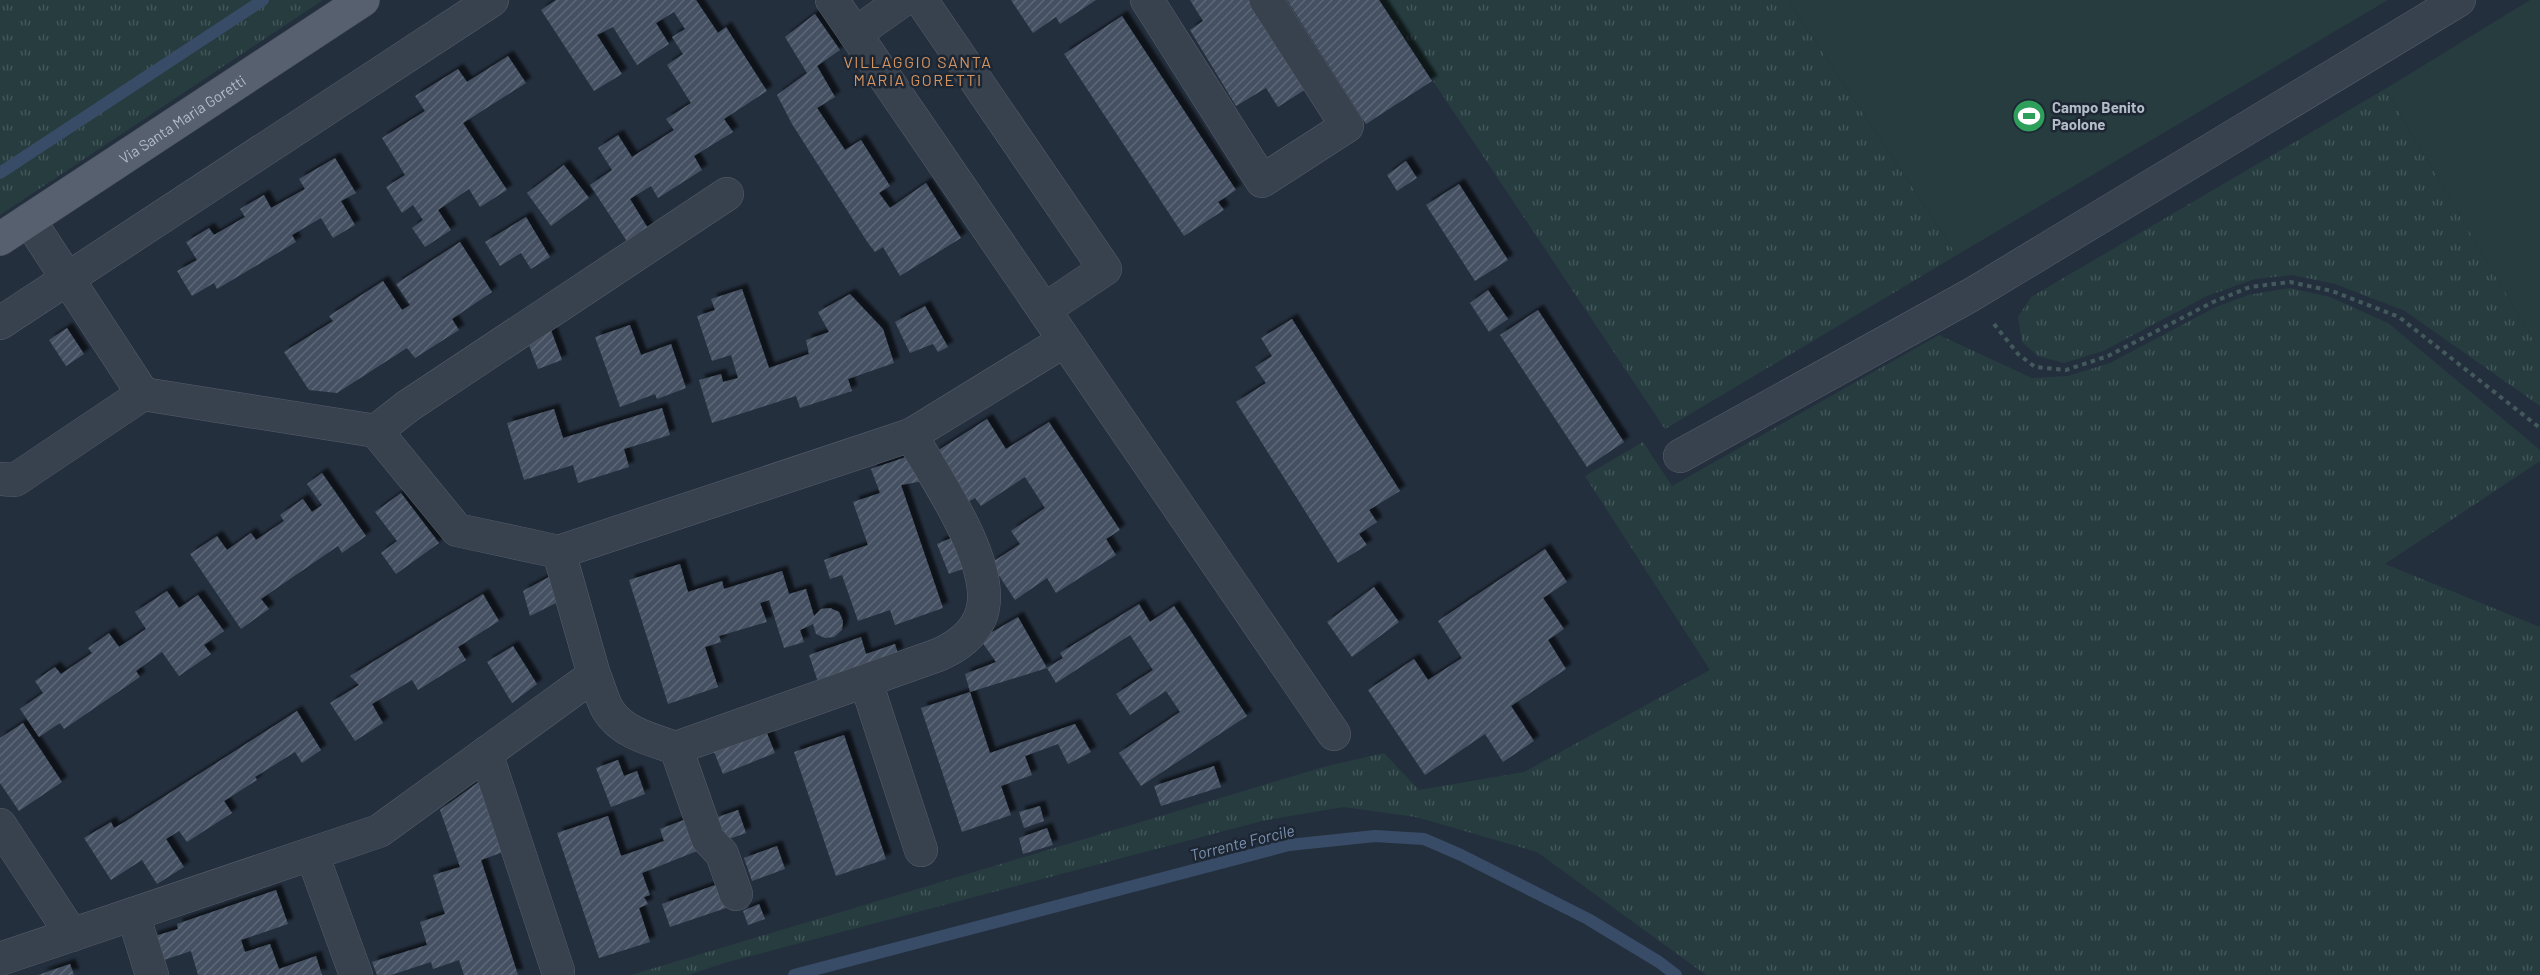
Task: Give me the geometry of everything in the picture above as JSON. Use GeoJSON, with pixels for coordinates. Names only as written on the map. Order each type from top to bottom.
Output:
{"type":"FeatureCollection","features":[{"type":"Feature","properties":{"kind":"main road","name":"Via Santa Maria Goretti"},"geometry":{"type":"LineString","coordinates":[[0,239],[363,0]]}},
{"type":"Feature","properties":{"kind":"street"},"geometry":{"type":"LineString","coordinates":[[0,323],[492,0]]}},
{"type":"Feature","properties":{"kind":"street"},"geometry":{"type":"LineString","coordinates":[[832,0],[1334,734]]}},
{"type":"Feature","properties":{"kind":"street"},"geometry":{"type":"LineString","coordinates":[[855,34],[903,0]]}},
{"type":"Feature","properties":{"kind":"street"},"geometry":{"type":"LineString","coordinates":[[921,0],[1105,269],[1044,310]]}},
{"type":"Feature","properties":{"kind":"street"},"geometry":{"type":"LineString","coordinates":[[1146,0],[1262,181],[1347,126],[1266,0]]}},
{"type":"Feature","properties":{"kind":"street"},"geometry":{"type":"LineString","coordinates":[[1680,456],[1971,295],[2459,0]]}},
{"type":"Feature","properties":{"kind":"street"},"geometry":{"type":"LineString","coordinates":[[376,431],[408,406],[727,194]]}},
{"type":"Feature","properties":{"kind":"street"},"geometry":{"type":"LineString","coordinates":[[29,220],[143,394]]}},
{"type":"Feature","properties":{"kind":"street"},"geometry":{"type":"LineString","coordinates":[[0,479],[15,480],[143,394],[376,431],[457,530],[559,552],[911,435],[1065,341]]}},
{"type":"Feature","properties":{"kind":"street"},"geometry":{"type":"LineString","coordinates":[[559,552],[594,675],[608,710],[621,726],[676,748],[866,682],[955,648],[970,633],[980,619],[982,573],[969,536],[911,435]]}},
{"type":"Feature","properties":{"kind":"street"},"geometry":{"type":"LineString","coordinates":[[0,959],[379,831],[594,675]]}},
{"type":"Feature","properties":{"kind":"street"},"geometry":{"type":"LineString","coordinates":[[866,682],[921,850]]}},
{"type":"Feature","properties":{"kind":"street"},"geometry":{"type":"LineString","coordinates":[[676,748],[708,838],[722,854],[736,894]]}},
{"type":"Feature","properties":{"kind":"street"},"geometry":{"type":"LineString","coordinates":[[486,753],[558,971]]}},
{"type":"Feature","properties":{"kind":"street"},"geometry":{"type":"LineString","coordinates":[[0,825],[72,934]]}},
{"type":"Feature","properties":{"kind":"street"},"geometry":{"type":"LineString","coordinates":[[312,854],[356,975]]}},
{"type":"Feature","properties":{"kind":"street"},"geometry":{"type":"LineString","coordinates":[[133,914],[152,975]]}},
{"type":"Feature","properties":{"kind":"path"},"geometry":{"type":"LineString","coordinates":[[1971,295],[2018,354],[2035,367],[2066,370],[2108,356],[2213,302],[2250,287],[2290,282],[2332,291],[2400,317],[2540,428]]}},
{"type":"Feature","properties":{"kind":"green space"},"geometry":{"type":"Polygon","coordinates":[[[0,0],[323,0],[0,215],[0,0]]]}},
{"type":"Feature","properties":{"kind":"green space"},"geometry":{"type":"Polygon","coordinates":[[[1379,0],[1788,0],[1957,255],[1665,429],[1379,0]]]}},
{"type":"Feature","properties":{"kind":"green space","name":"Campo Benito Paolone"},"geometry":{"type":"Polygon","coordinates":[[[1788,0],[2388,0],[1957,255],[1788,0]]]}},
{"type":"Feature","properties":{"kind":"green space"},"geometry":{"type":"Polygon","coordinates":[[[2530,0],[2540,0],[2540,351],[2385,89],[2530,0]]]}},
{"type":"Feature","properties":{"kind":"green space"},"geometry":{"type":"Polygon","coordinates":[[[2385,89],[2540,351],[2540,406],[2405,311],[2335,284],[2292,275],[2255,279],[2207,296],[2103,351],[2064,363],[2038,356],[2022,342],[2018,317],[2031,297],[2385,89]]]}},
{"type":"Feature","properties":{"kind":"green space"},"geometry":{"type":"Polygon","coordinates":[[[2290,288],[2330,297],[2388,323],[2540,450],[2540,461],[2385,564],[2540,627],[2540,975],[1706,975],[1537,852],[1416,817],[1343,807],[1262,821],[724,963],[688,975],[631,975],[1327,766],[1384,753],[1419,790],[1524,772],[1710,670],[1585,476],[1643,442],[1672,486],[1939,335],[2032,378],[2068,376],[2110,363],[2216,307],[2248,295],[2290,288]]]}},
{"type":"Feature","properties":{"kind":"building"},"geometry":{"type":"Polygon","coordinates":[[[556,0],[696,0],[718,33],[726,27],[767,91],[724,119],[733,132],[694,156],[702,170],[658,198],[651,186],[630,199],[649,230],[628,243],[590,185],[612,170],[598,148],[618,135],[632,157],[674,130],[666,119],[691,103],[667,65],[683,54],[672,37],[685,29],[674,12],[656,23],[669,44],[637,65],[613,27],[597,35],[622,74],[594,91],[541,10],[556,0]]]}},
{"type":"Feature","properties":{"kind":"building"},"geometry":{"type":"Polygon","coordinates":[[[1011,0],[1096,0],[1060,24],[1056,17],[1033,33],[1011,0]]]}},
{"type":"Feature","properties":{"kind":"building"},"geometry":{"type":"Polygon","coordinates":[[[1190,0],[1252,0],[1306,89],[1278,107],[1266,88],[1236,106],[1190,30],[1203,21],[1190,0]]]}},
{"type":"Feature","properties":{"kind":"building"},"geometry":{"type":"Polygon","coordinates":[[[1287,0],[1379,0],[1432,81],[1366,124],[1287,0]]]}},
{"type":"Feature","properties":{"kind":"building"},"geometry":{"type":"Polygon","coordinates":[[[815,14],[840,50],[817,66],[835,97],[817,108],[845,150],[861,140],[890,186],[879,193],[890,208],[926,183],[961,238],[900,276],[883,247],[875,252],[868,243],[792,124],[777,95],[807,73],[785,37],[815,14]]]}},
{"type":"Feature","properties":{"kind":"building"},"geometry":{"type":"Polygon","coordinates":[[[1122,16],[1236,190],[1218,202],[1224,210],[1184,236],[1064,54],[1122,16]]]}},
{"type":"Feature","properties":{"kind":"building"},"geometry":{"type":"Polygon","coordinates":[[[508,56],[526,83],[463,123],[507,190],[480,207],[469,189],[438,210],[451,230],[425,247],[412,228],[423,220],[413,205],[402,213],[386,187],[405,175],[382,138],[425,111],[415,96],[458,69],[467,82],[508,56]]]}},
{"type":"Feature","properties":{"kind":"building"},"geometry":{"type":"Polygon","coordinates":[[[335,158],[356,193],[341,201],[355,225],[333,238],[321,218],[292,235],[296,242],[217,289],[214,283],[192,296],[177,271],[197,260],[186,242],[209,228],[214,235],[245,217],[240,209],[264,195],[271,208],[305,189],[299,179],[335,158]]]}},
{"type":"Feature","properties":{"kind":"building"},"geometry":{"type":"Polygon","coordinates":[[[1406,161],[1417,178],[1397,191],[1387,175],[1406,161]]]}},
{"type":"Feature","properties":{"kind":"building"},"geometry":{"type":"Polygon","coordinates":[[[564,165],[589,198],[551,226],[527,193],[564,165]]]}},
{"type":"Feature","properties":{"kind":"building"},"geometry":{"type":"Polygon","coordinates":[[[1459,184],[1508,260],[1475,281],[1426,205],[1459,184]]]}},
{"type":"Feature","properties":{"kind":"building"},"geometry":{"type":"Polygon","coordinates":[[[526,217],[550,257],[531,269],[521,253],[500,266],[485,242],[526,217]]]}},
{"type":"Feature","properties":{"kind":"building"},"geometry":{"type":"Polygon","coordinates":[[[460,242],[492,292],[452,319],[459,330],[415,358],[407,348],[337,393],[309,390],[284,352],[333,321],[329,316],[383,281],[402,310],[410,305],[396,284],[460,242]]]}},
{"type":"Feature","properties":{"kind":"building"},"geometry":{"type":"Polygon","coordinates":[[[742,289],[769,368],[809,354],[806,340],[829,332],[818,312],[850,294],[883,329],[894,363],[848,379],[852,391],[800,408],[796,396],[712,423],[699,380],[721,374],[723,382],[738,378],[731,355],[712,361],[697,316],[715,310],[711,299],[742,289]]]}},
{"type":"Feature","properties":{"kind":"building"},"geometry":{"type":"Polygon","coordinates":[[[1488,290],[1508,319],[1489,332],[1470,303],[1488,290]]]}},
{"type":"Feature","properties":{"kind":"building"},"geometry":{"type":"Polygon","coordinates":[[[925,306],[948,347],[938,352],[933,344],[910,353],[895,322],[925,306]]]}},
{"type":"Feature","properties":{"kind":"building"},"geometry":{"type":"Polygon","coordinates":[[[1538,310],[1624,442],[1587,467],[1500,335],[1538,310]]]}},
{"type":"Feature","properties":{"kind":"building"},"geometry":{"type":"Polygon","coordinates":[[[1292,319],[1400,491],[1369,510],[1377,522],[1359,534],[1367,545],[1338,563],[1236,402],[1266,383],[1255,367],[1272,356],[1261,338],[1292,319]]]}},
{"type":"Feature","properties":{"kind":"building"},"geometry":{"type":"Polygon","coordinates":[[[548,322],[562,360],[538,369],[525,335],[548,322]]]}},
{"type":"Feature","properties":{"kind":"building"},"geometry":{"type":"Polygon","coordinates":[[[630,325],[641,355],[671,344],[686,388],[657,399],[655,394],[620,407],[595,337],[630,325]]]}},
{"type":"Feature","properties":{"kind":"building"},"geometry":{"type":"Polygon","coordinates":[[[67,328],[84,354],[66,366],[49,340],[67,328]]]}},
{"type":"Feature","properties":{"kind":"building"},"geometry":{"type":"Polygon","coordinates":[[[662,408],[670,435],[624,449],[629,467],[578,483],[573,465],[524,480],[507,423],[554,409],[563,438],[662,408]]]}},
{"type":"Feature","properties":{"kind":"building"},"geometry":{"type":"Polygon","coordinates":[[[987,419],[1006,449],[1049,422],[1120,530],[1106,539],[1116,555],[1056,593],[1047,578],[1015,600],[991,563],[1020,544],[1011,531],[1045,508],[1025,477],[981,506],[975,498],[966,503],[934,453],[987,419]]]}},
{"type":"Feature","properties":{"kind":"building"},"geometry":{"type":"Polygon","coordinates":[[[909,456],[923,481],[901,485],[943,608],[895,625],[890,610],[858,621],[842,575],[830,579],[824,560],[868,545],[853,502],[880,493],[871,469],[909,456]]]}},
{"type":"Feature","properties":{"kind":"building"},"geometry":{"type":"Polygon","coordinates":[[[322,473],[366,536],[342,553],[338,546],[261,599],[269,609],[241,629],[190,554],[217,536],[227,550],[251,533],[256,540],[284,521],[280,515],[303,499],[312,512],[322,505],[307,484],[322,473]]]}},
{"type":"Feature","properties":{"kind":"building"},"geometry":{"type":"Polygon","coordinates":[[[401,493],[439,543],[396,574],[381,553],[397,541],[375,512],[401,493]]]}},
{"type":"Feature","properties":{"kind":"building"},"geometry":{"type":"Polygon","coordinates":[[[956,536],[968,567],[949,574],[937,544],[956,536]]]}},
{"type":"Feature","properties":{"kind":"building"},"geometry":{"type":"Polygon","coordinates":[[[1545,549],[1567,582],[1543,598],[1564,629],[1548,640],[1566,669],[1511,706],[1534,741],[1503,762],[1485,734],[1425,775],[1368,690],[1414,659],[1428,680],[1462,658],[1438,621],[1545,549]]]}},
{"type":"Feature","properties":{"kind":"building"},"geometry":{"type":"Polygon","coordinates":[[[680,564],[688,592],[722,581],[724,589],[782,571],[789,594],[806,589],[814,616],[821,609],[830,608],[839,612],[843,621],[842,630],[834,637],[825,638],[816,634],[813,624],[800,630],[804,642],[784,648],[769,600],[760,603],[767,622],[719,636],[721,642],[705,647],[718,687],[668,704],[629,580],[680,564]]]}},
{"type":"Feature","properties":{"kind":"building"},"geometry":{"type":"Polygon","coordinates":[[[549,577],[558,602],[530,616],[523,591],[549,577]]]}},
{"type":"Feature","properties":{"kind":"building"},"geometry":{"type":"Polygon","coordinates":[[[1374,587],[1399,622],[1352,657],[1327,622],[1374,587]]]}},
{"type":"Feature","properties":{"kind":"building"},"geometry":{"type":"Polygon","coordinates":[[[167,591],[179,608],[198,595],[224,631],[204,645],[211,654],[179,676],[162,652],[136,671],[140,677],[64,729],[60,723],[39,737],[20,709],[43,693],[35,681],[55,667],[61,674],[92,653],[88,648],[109,633],[119,647],[146,629],[135,612],[167,591]]]}},
{"type":"Feature","properties":{"kind":"building"},"geometry":{"type":"Polygon","coordinates":[[[483,594],[499,621],[458,647],[466,660],[418,690],[412,680],[372,704],[383,723],[355,741],[330,703],[359,685],[350,676],[483,594]]]}},
{"type":"Feature","properties":{"kind":"building"},"geometry":{"type":"Polygon","coordinates":[[[1139,604],[1150,622],[1174,606],[1247,716],[1141,786],[1119,753],[1180,712],[1166,691],[1130,715],[1116,694],[1153,670],[1130,635],[1056,683],[1047,668],[1063,658],[1060,653],[1139,604]]]}},
{"type":"Feature","properties":{"kind":"building"},"geometry":{"type":"Polygon","coordinates":[[[1018,617],[1047,668],[970,692],[965,674],[996,662],[980,639],[1018,617]]]}},
{"type":"Feature","properties":{"kind":"building"},"geometry":{"type":"Polygon","coordinates":[[[861,637],[866,654],[895,644],[898,654],[818,682],[809,655],[861,637]]]}},
{"type":"Feature","properties":{"kind":"building"},"geometry":{"type":"Polygon","coordinates":[[[513,646],[537,684],[512,703],[487,662],[513,646]]]}},
{"type":"Feature","properties":{"kind":"building"},"geometry":{"type":"Polygon","coordinates":[[[970,692],[990,753],[1075,724],[1091,752],[1068,764],[1058,744],[1025,756],[1032,775],[1001,786],[1011,815],[962,832],[921,708],[970,692]]]}},
{"type":"Feature","properties":{"kind":"building"},"geometry":{"type":"Polygon","coordinates":[[[297,711],[321,750],[302,763],[295,752],[255,777],[257,780],[224,801],[232,813],[187,842],[179,831],[166,839],[184,867],[157,884],[142,860],[111,880],[84,838],[111,822],[114,828],[123,823],[297,711]]]}},
{"type":"Feature","properties":{"kind":"building"},"geometry":{"type":"Polygon","coordinates":[[[23,723],[62,782],[19,811],[0,783],[0,738],[23,723]]]}},
{"type":"Feature","properties":{"kind":"building"},"geometry":{"type":"Polygon","coordinates":[[[764,726],[775,753],[723,774],[712,747],[764,726]]]}},
{"type":"Feature","properties":{"kind":"building"},"geometry":{"type":"Polygon","coordinates":[[[844,735],[886,859],[836,876],[794,752],[844,735]]]}},
{"type":"Feature","properties":{"kind":"building"},"geometry":{"type":"Polygon","coordinates":[[[618,760],[624,776],[637,771],[645,794],[611,807],[596,768],[618,760]]]}},
{"type":"Feature","properties":{"kind":"building"},"geometry":{"type":"Polygon","coordinates":[[[1214,766],[1221,787],[1161,806],[1154,786],[1214,766]]]}},
{"type":"Feature","properties":{"kind":"building"},"geometry":{"type":"Polygon","coordinates":[[[483,779],[506,851],[481,860],[518,975],[464,975],[459,960],[433,969],[431,962],[391,975],[377,975],[372,962],[427,945],[420,922],[445,914],[433,875],[460,867],[440,810],[483,779]]]}},
{"type":"Feature","properties":{"kind":"building"},"geometry":{"type":"Polygon","coordinates":[[[1040,806],[1044,821],[1024,828],[1019,812],[1040,806]]]}},
{"type":"Feature","properties":{"kind":"building"},"geometry":{"type":"Polygon","coordinates":[[[738,810],[746,833],[723,841],[715,818],[738,810]]]}},
{"type":"Feature","properties":{"kind":"building"},"geometry":{"type":"Polygon","coordinates":[[[608,816],[621,856],[664,841],[660,829],[689,818],[702,849],[642,873],[650,895],[644,897],[648,904],[639,908],[650,942],[599,958],[557,833],[608,816]]]}},
{"type":"Feature","properties":{"kind":"building"},"geometry":{"type":"Polygon","coordinates":[[[1047,828],[1053,845],[1023,854],[1019,838],[1047,828]]]}},
{"type":"Feature","properties":{"kind":"building"},"geometry":{"type":"Polygon","coordinates":[[[777,846],[785,869],[752,881],[744,858],[777,846]]]}},
{"type":"Feature","properties":{"kind":"building"},"geometry":{"type":"Polygon","coordinates":[[[718,884],[726,908],[670,927],[662,904],[718,884]]]}},
{"type":"Feature","properties":{"kind":"building"},"geometry":{"type":"Polygon","coordinates":[[[276,890],[288,924],[241,940],[245,952],[270,944],[279,969],[316,956],[322,975],[198,975],[191,951],[161,961],[152,937],[178,929],[177,924],[276,890]]]}},
{"type":"Feature","properties":{"kind":"building"},"geometry":{"type":"Polygon","coordinates":[[[759,904],[765,919],[748,925],[743,911],[759,904]]]}},
{"type":"Feature","properties":{"kind":"building"},"geometry":{"type":"Polygon","coordinates":[[[70,964],[74,975],[38,975],[70,964]]]}},
{"type":"Feature","properties":{"kind":"waterway"},"geometry":{"type":"LineString","coordinates":[[0,173],[263,0]]}},
{"type":"Feature","properties":{"kind":"waterway","name":"Torrente Forcile"},"geometry":{"type":"LineString","coordinates":[[794,975],[1289,845],[1375,836],[1424,839],[1461,855],[1588,919],[1659,962],[1676,975]]}},
{"type":"Feature","properties":{"kind":"place","name":"Campo Benito Paolone"},"geometry":{"type":"Point","coordinates":[2029,116]}},
{"type":"Feature","properties":{"kind":"district","name":"VILLAGGIO SANTA MARIA GORETTI"},"geometry":{"type":"Point","coordinates":[918,70]}}]}
